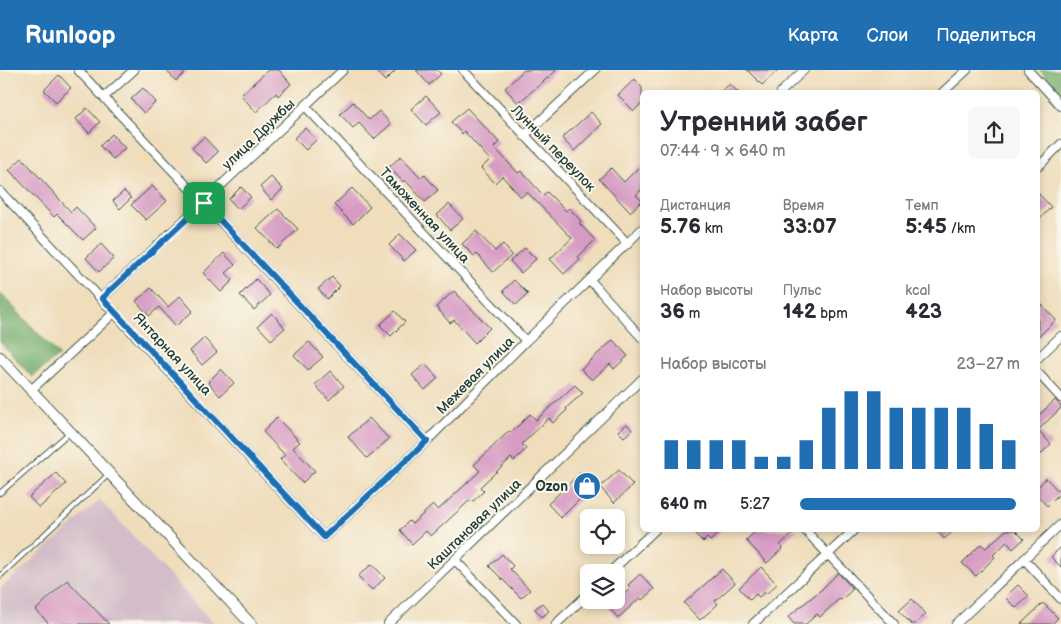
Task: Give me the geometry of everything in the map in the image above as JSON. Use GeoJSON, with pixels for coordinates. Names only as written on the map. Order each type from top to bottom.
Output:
{"type":"FeatureCollection","features":[{"type":"Feature","properties":{"kind":"street"},"geometry":{"type":"LineString","coordinates":[[78,70],[427,441]]}},
{"type":"Feature","properties":{"kind":"street"},"geometry":{"type":"LineString","coordinates":[[104,97],[134,70]]}},
{"type":"Feature","properties":{"kind":"street","name":"улица Дружбы"},"geometry":{"type":"LineString","coordinates":[[102,298],[344,70]]}},
{"type":"Feature","properties":{"kind":"street","name":"Лунный переулок"},"geometry":{"type":"LineString","coordinates":[[463,70],[628,244]]}},
{"type":"Feature","properties":{"kind":"street"},"geometry":{"type":"LineString","coordinates":[[524,136],[595,70]]}},
{"type":"Feature","properties":{"kind":"street"},"geometry":{"type":"LineString","coordinates":[[783,90],[804,70]]}},
{"type":"Feature","properties":{"kind":"street"},"geometry":{"type":"LineString","coordinates":[[945,90],[967,70]]}},
{"type":"Feature","properties":{"kind":"street"},"geometry":{"type":"LineString","coordinates":[[1028,70],[1061,106]]}},
{"type":"Feature","properties":{"kind":"street","name":"Таможенная улица"},"geometry":{"type":"LineString","coordinates":[[305,106],[526,341]]}},
{"type":"Feature","properties":{"kind":"street"},"geometry":{"type":"LineString","coordinates":[[1040,165],[1061,144]]}},
{"type":"Feature","properties":{"kind":"street","name":"Янтарная улица"},"geometry":{"type":"LineString","coordinates":[[0,191],[324,537]]}},
{"type":"Feature","properties":{"kind":"street","name":"Межевая улица"},"geometry":{"type":"LineString","coordinates":[[324,537],[427,441],[526,341],[640,232]]}},
{"type":"Feature","properties":{"kind":"street"},"geometry":{"type":"LineString","coordinates":[[590,280],[640,336]]}},
{"type":"Feature","properties":{"kind":"street"},"geometry":{"type":"LineString","coordinates":[[31,390],[115,312]]}},
{"type":"Feature","properties":{"kind":"street"},"geometry":{"type":"LineString","coordinates":[[1040,356],[1061,336]]}},
{"type":"Feature","properties":{"kind":"street"},"geometry":{"type":"LineString","coordinates":[[0,357],[251,624]]}},
{"type":"Feature","properties":{"kind":"street"},"geometry":{"type":"LineString","coordinates":[[1040,375],[1061,398]]}},
{"type":"Feature","properties":{"kind":"street","name":"Каштановая улица"},"geometry":{"type":"LineString","coordinates":[[388,624],[640,382]]}},
{"type":"Feature","properties":{"kind":"street"},"geometry":{"type":"LineString","coordinates":[[956,624],[1061,524]]}},
{"type":"Feature","properties":{"kind":"street"},"geometry":{"type":"LineString","coordinates":[[619,564],[653,532]]}},
{"type":"Feature","properties":{"kind":"street"},"geometry":{"type":"LineString","coordinates":[[807,532],[894,624]]}},
{"type":"Feature","properties":{"kind":"street"},"geometry":{"type":"LineString","coordinates":[[753,624],[852,532]]}},
{"type":"Feature","properties":{"kind":"street"},"geometry":{"type":"LineString","coordinates":[[1024,559],[1061,598]]}},
{"type":"Feature","properties":{"kind":"street"},"geometry":{"type":"LineString","coordinates":[[455,560],[516,624]]}},
{"type":"Feature","properties":{"kind":"street"},"geometry":{"type":"LineString","coordinates":[[556,624],[580,601]]}},
{"type":"Feature","properties":{"kind":"lane"},"geometry":{"type":"LineString","coordinates":[[0,493],[70,432]]}},
{"type":"Feature","properties":{"kind":"lane"},"geometry":{"type":"LineString","coordinates":[[0,576],[109,474]]}},
{"type":"Feature","properties":{"kind":"shaded area"},"geometry":{"type":"Polygon","coordinates":[[[100,500],[214,624],[0,624],[0,589],[100,500]]]}},
{"type":"Feature","properties":{"kind":"green space"},"geometry":{"type":"Polygon","coordinates":[[[1040,70],[1061,70],[1061,93],[1040,70]]]}},
{"type":"Feature","properties":{"kind":"green space"},"geometry":{"type":"Polygon","coordinates":[[[0,293],[59,355],[32,377],[0,342],[0,293]]]}},
{"type":"Feature","properties":{"kind":"building"},"geometry":{"type":"Polygon","coordinates":[[[166,70],[188,70],[176,81],[166,70]]]}},
{"type":"Feature","properties":{"kind":"building"},"geometry":{"type":"Polygon","coordinates":[[[268,70],[279,70],[291,84],[278,96],[276,93],[256,112],[241,95],[268,70]]]}},
{"type":"Feature","properties":{"kind":"building"},"geometry":{"type":"Polygon","coordinates":[[[375,70],[396,70],[385,81],[375,70]]]}},
{"type":"Feature","properties":{"kind":"building"},"geometry":{"type":"Polygon","coordinates":[[[416,70],[437,70],[441,74],[429,85],[416,70]]]}},
{"type":"Feature","properties":{"kind":"building"},"geometry":{"type":"Polygon","coordinates":[[[524,70],[557,70],[518,103],[505,88],[524,70]]]}},
{"type":"Feature","properties":{"kind":"building"},"geometry":{"type":"Polygon","coordinates":[[[747,70],[778,70],[762,85],[747,70]]]}},
{"type":"Feature","properties":{"kind":"building"},"geometry":{"type":"Polygon","coordinates":[[[59,75],[71,88],[56,102],[44,90],[59,75]]]}},
{"type":"Feature","properties":{"kind":"building"},"geometry":{"type":"Polygon","coordinates":[[[635,79],[642,88],[640,90],[640,105],[634,111],[618,95],[635,79]]]}},
{"type":"Feature","properties":{"kind":"building"},"geometry":{"type":"Polygon","coordinates":[[[730,84],[736,90],[722,90],[730,84]]]}},
{"type":"Feature","properties":{"kind":"building"},"geometry":{"type":"Polygon","coordinates":[[[143,88],[156,102],[144,113],[131,99],[143,88]]]}},
{"type":"Feature","properties":{"kind":"building"},"geometry":{"type":"Polygon","coordinates":[[[426,96],[441,112],[426,125],[411,109],[426,96]]]}},
{"type":"Feature","properties":{"kind":"building"},"geometry":{"type":"Polygon","coordinates":[[[353,102],[369,120],[379,111],[391,124],[374,139],[359,123],[353,128],[340,114],[353,102]]]}},
{"type":"Feature","properties":{"kind":"building"},"geometry":{"type":"Polygon","coordinates":[[[87,108],[100,122],[89,133],[76,119],[87,108]]]}},
{"type":"Feature","properties":{"kind":"building"},"geometry":{"type":"Polygon","coordinates":[[[467,108],[499,142],[494,147],[518,173],[521,171],[543,195],[547,192],[566,211],[569,208],[581,221],[579,223],[595,240],[578,257],[580,259],[564,274],[550,259],[572,238],[527,192],[521,197],[502,176],[495,183],[481,168],[490,160],[464,131],[462,134],[451,122],[467,108]]]}},
{"type":"Feature","properties":{"kind":"building"},"geometry":{"type":"Polygon","coordinates":[[[591,112],[602,124],[574,151],[562,138],[591,112]]]}},
{"type":"Feature","properties":{"kind":"building"},"geometry":{"type":"Polygon","coordinates":[[[305,128],[316,140],[306,150],[294,138],[305,128]]]}},
{"type":"Feature","properties":{"kind":"building"},"geometry":{"type":"Polygon","coordinates":[[[112,134],[125,148],[113,159],[100,146],[112,134]]]}},
{"type":"Feature","properties":{"kind":"building"},"geometry":{"type":"Polygon","coordinates":[[[204,137],[218,152],[206,163],[192,148],[204,137]]]}},
{"type":"Feature","properties":{"kind":"building"},"geometry":{"type":"Polygon","coordinates":[[[401,156],[421,178],[424,174],[438,190],[425,202],[405,180],[403,182],[389,167],[401,156]]]}},
{"type":"Feature","properties":{"kind":"building"},"geometry":{"type":"Polygon","coordinates":[[[22,158],[71,212],[76,207],[96,228],[83,240],[57,214],[54,217],[9,170],[22,158]]]}},
{"type":"Feature","properties":{"kind":"building"},"geometry":{"type":"Polygon","coordinates":[[[640,166],[640,191],[636,195],[640,199],[640,203],[630,212],[599,179],[611,168],[624,182],[640,166]]]}},
{"type":"Feature","properties":{"kind":"building"},"geometry":{"type":"Polygon","coordinates":[[[271,177],[283,189],[271,200],[260,187],[271,177]]]}},
{"type":"Feature","properties":{"kind":"building"},"geometry":{"type":"Polygon","coordinates":[[[152,186],[167,201],[146,220],[131,205],[152,186]]]}},
{"type":"Feature","properties":{"kind":"building"},"geometry":{"type":"Polygon","coordinates":[[[241,187],[251,197],[238,209],[229,199],[241,187]]]}},
{"type":"Feature","properties":{"kind":"building"},"geometry":{"type":"Polygon","coordinates":[[[352,188],[370,207],[353,224],[334,205],[352,188]]]}},
{"type":"Feature","properties":{"kind":"building"},"geometry":{"type":"Polygon","coordinates":[[[124,191],[131,198],[120,209],[113,201],[124,191]]]}},
{"type":"Feature","properties":{"kind":"building"},"geometry":{"type":"Polygon","coordinates":[[[1040,195],[1051,207],[1040,219],[1040,195]]]}},
{"type":"Feature","properties":{"kind":"building"},"geometry":{"type":"Polygon","coordinates":[[[449,204],[463,219],[450,230],[437,215],[449,204]]]}},
{"type":"Feature","properties":{"kind":"building"},"geometry":{"type":"Polygon","coordinates":[[[278,209],[298,229],[277,249],[257,228],[278,209]]]}},
{"type":"Feature","properties":{"kind":"building"},"geometry":{"type":"Polygon","coordinates":[[[476,231],[495,251],[503,244],[512,255],[493,272],[477,254],[474,256],[462,244],[476,231]]]}},
{"type":"Feature","properties":{"kind":"building"},"geometry":{"type":"Polygon","coordinates":[[[400,234],[416,250],[404,261],[389,245],[400,234]]]}},
{"type":"Feature","properties":{"kind":"building"},"geometry":{"type":"Polygon","coordinates":[[[101,244],[114,258],[99,272],[86,258],[101,244]]]}},
{"type":"Feature","properties":{"kind":"building"},"geometry":{"type":"Polygon","coordinates":[[[525,248],[536,259],[521,273],[510,261],[525,248]]]}},
{"type":"Feature","properties":{"kind":"building"},"geometry":{"type":"Polygon","coordinates":[[[224,253],[235,265],[226,273],[233,280],[221,292],[203,273],[224,253]]]}},
{"type":"Feature","properties":{"kind":"building"},"geometry":{"type":"Polygon","coordinates":[[[332,277],[340,286],[327,299],[318,289],[332,277]]]}},
{"type":"Feature","properties":{"kind":"building"},"geometry":{"type":"Polygon","coordinates":[[[256,279],[270,295],[254,310],[240,295],[256,279]]]}},
{"type":"Feature","properties":{"kind":"building"},"geometry":{"type":"Polygon","coordinates":[[[514,280],[528,294],[516,305],[503,291],[514,280]]]}},
{"type":"Feature","properties":{"kind":"building"},"geometry":{"type":"Polygon","coordinates":[[[151,288],[168,307],[180,296],[193,311],[176,326],[159,307],[149,316],[136,301],[151,288]]]}},
{"type":"Feature","properties":{"kind":"building"},"geometry":{"type":"Polygon","coordinates":[[[454,291],[490,328],[475,343],[454,320],[450,323],[436,307],[454,291]]]}},
{"type":"Feature","properties":{"kind":"building"},"geometry":{"type":"Polygon","coordinates":[[[1040,303],[1056,320],[1040,335],[1040,303]]]}},
{"type":"Feature","properties":{"kind":"building"},"geometry":{"type":"Polygon","coordinates":[[[395,311],[405,322],[391,336],[380,325],[395,311]]]}},
{"type":"Feature","properties":{"kind":"building"},"geometry":{"type":"Polygon","coordinates":[[[272,313],[285,328],[271,340],[258,326],[272,313]]]}},
{"type":"Feature","properties":{"kind":"building"},"geometry":{"type":"Polygon","coordinates":[[[204,338],[217,352],[202,365],[190,351],[204,338]]]}},
{"type":"Feature","properties":{"kind":"building"},"geometry":{"type":"Polygon","coordinates":[[[613,340],[628,356],[614,369],[610,364],[592,380],[581,369],[613,340]]]}},
{"type":"Feature","properties":{"kind":"building"},"geometry":{"type":"Polygon","coordinates":[[[309,342],[323,357],[308,370],[294,355],[309,342]]]}},
{"type":"Feature","properties":{"kind":"building"},"geometry":{"type":"Polygon","coordinates":[[[425,364],[438,378],[425,390],[412,375],[425,364]]]}},
{"type":"Feature","properties":{"kind":"building"},"geometry":{"type":"Polygon","coordinates":[[[221,369],[234,383],[220,396],[208,382],[221,369]]]}},
{"type":"Feature","properties":{"kind":"building"},"geometry":{"type":"Polygon","coordinates":[[[330,371],[344,386],[329,400],[315,385],[330,371]]]}},
{"type":"Feature","properties":{"kind":"building"},"geometry":{"type":"Polygon","coordinates":[[[575,385],[583,393],[553,423],[549,418],[522,444],[526,449],[514,461],[511,458],[480,487],[484,491],[472,502],[470,500],[431,536],[426,531],[412,544],[400,530],[409,521],[412,524],[433,505],[438,510],[480,471],[474,465],[509,431],[511,433],[530,414],[536,420],[575,385]]]}},
{"type":"Feature","properties":{"kind":"building"},"geometry":{"type":"Polygon","coordinates":[[[1055,400],[1061,408],[1040,428],[1040,414],[1055,400]]]}},
{"type":"Feature","properties":{"kind":"building"},"geometry":{"type":"Polygon","coordinates":[[[277,418],[300,442],[293,448],[315,471],[302,483],[280,459],[285,455],[263,432],[277,418]]]}},
{"type":"Feature","properties":{"kind":"building"},"geometry":{"type":"Polygon","coordinates":[[[369,418],[389,439],[367,458],[348,437],[369,418]]]}},
{"type":"Feature","properties":{"kind":"building"},"geometry":{"type":"Polygon","coordinates":[[[627,424],[632,430],[624,437],[618,431],[627,424]]]}},
{"type":"Feature","properties":{"kind":"building"},"geometry":{"type":"Polygon","coordinates":[[[1040,432],[1051,444],[1040,455],[1040,432]]]}},
{"type":"Feature","properties":{"kind":"building"},"geometry":{"type":"Polygon","coordinates":[[[619,470],[633,485],[614,503],[600,487],[619,470]]]}},
{"type":"Feature","properties":{"kind":"building"},"geometry":{"type":"Polygon","coordinates":[[[56,473],[66,484],[39,508],[29,497],[56,473]]]}},
{"type":"Feature","properties":{"kind":"building"},"geometry":{"type":"Polygon","coordinates":[[[580,473],[592,487],[561,518],[548,504],[580,473]]]}},
{"type":"Feature","properties":{"kind":"building"},"geometry":{"type":"Polygon","coordinates":[[[1046,478],[1060,493],[1047,506],[1040,498],[1040,485],[1046,478]]]}},
{"type":"Feature","properties":{"kind":"building"},"geometry":{"type":"Polygon","coordinates":[[[693,532],[720,532],[710,541],[707,538],[703,542],[693,532]]]}},
{"type":"Feature","properties":{"kind":"building"},"geometry":{"type":"Polygon","coordinates":[[[755,532],[795,532],[780,545],[783,548],[767,563],[746,540],[755,532]]]}},
{"type":"Feature","properties":{"kind":"building"},"geometry":{"type":"Polygon","coordinates":[[[938,532],[953,532],[944,539],[938,532]]]}},
{"type":"Feature","properties":{"kind":"building"},"geometry":{"type":"Polygon","coordinates":[[[1004,532],[1017,532],[1024,539],[1013,549],[1007,542],[993,555],[995,557],[976,576],[962,563],[981,544],[986,548],[1004,532]]]}},
{"type":"Feature","properties":{"kind":"building"},"geometry":{"type":"Polygon","coordinates":[[[1061,547],[1061,567],[1051,557],[1061,547]]]}},
{"type":"Feature","properties":{"kind":"building"},"geometry":{"type":"Polygon","coordinates":[[[502,554],[513,566],[510,569],[530,590],[521,598],[489,566],[502,554]]]}},
{"type":"Feature","properties":{"kind":"building"},"geometry":{"type":"Polygon","coordinates":[[[372,564],[385,578],[372,590],[358,576],[372,564]]]}},
{"type":"Feature","properties":{"kind":"building"},"geometry":{"type":"Polygon","coordinates":[[[761,567],[777,584],[766,594],[765,592],[759,597],[756,594],[750,600],[739,588],[761,567]]]}},
{"type":"Feature","properties":{"kind":"building"},"geometry":{"type":"Polygon","coordinates":[[[722,569],[735,583],[715,601],[718,604],[700,620],[684,603],[722,569]]]}},
{"type":"Feature","properties":{"kind":"building"},"geometry":{"type":"Polygon","coordinates":[[[838,573],[853,589],[820,617],[817,614],[806,624],[794,624],[788,617],[838,573]]]}},
{"type":"Feature","properties":{"kind":"building"},"geometry":{"type":"Polygon","coordinates":[[[640,574],[654,589],[642,600],[640,598],[618,618],[610,609],[625,609],[625,593],[631,588],[628,585],[640,574]]]}},
{"type":"Feature","properties":{"kind":"building"},"geometry":{"type":"Polygon","coordinates":[[[67,580],[109,624],[49,624],[36,610],[67,580]]]}},
{"type":"Feature","properties":{"kind":"building"},"geometry":{"type":"Polygon","coordinates":[[[1018,585],[1029,596],[1016,608],[1005,597],[1018,585]]]}},
{"type":"Feature","properties":{"kind":"building"},"geometry":{"type":"Polygon","coordinates":[[[912,599],[926,614],[915,624],[911,624],[899,611],[912,599]]]}},
{"type":"Feature","properties":{"kind":"building"},"geometry":{"type":"Polygon","coordinates":[[[542,603],[549,611],[542,617],[535,609],[542,603]]]}},
{"type":"Feature","properties":{"kind":"building"},"geometry":{"type":"Polygon","coordinates":[[[1043,603],[1058,618],[1052,624],[1021,624],[1043,603]]]}},
{"type":"Feature","properties":{"kind":"place","name":"Ozon"},"geometry":{"type":"Point","coordinates":[587,486]}},
{"type":"Feature","properties":{"kind":"route"},"geometry":{"type":"LineString","coordinates":[[204,203],[427,441],[324,537],[102,298],[204,203]]}}]}
